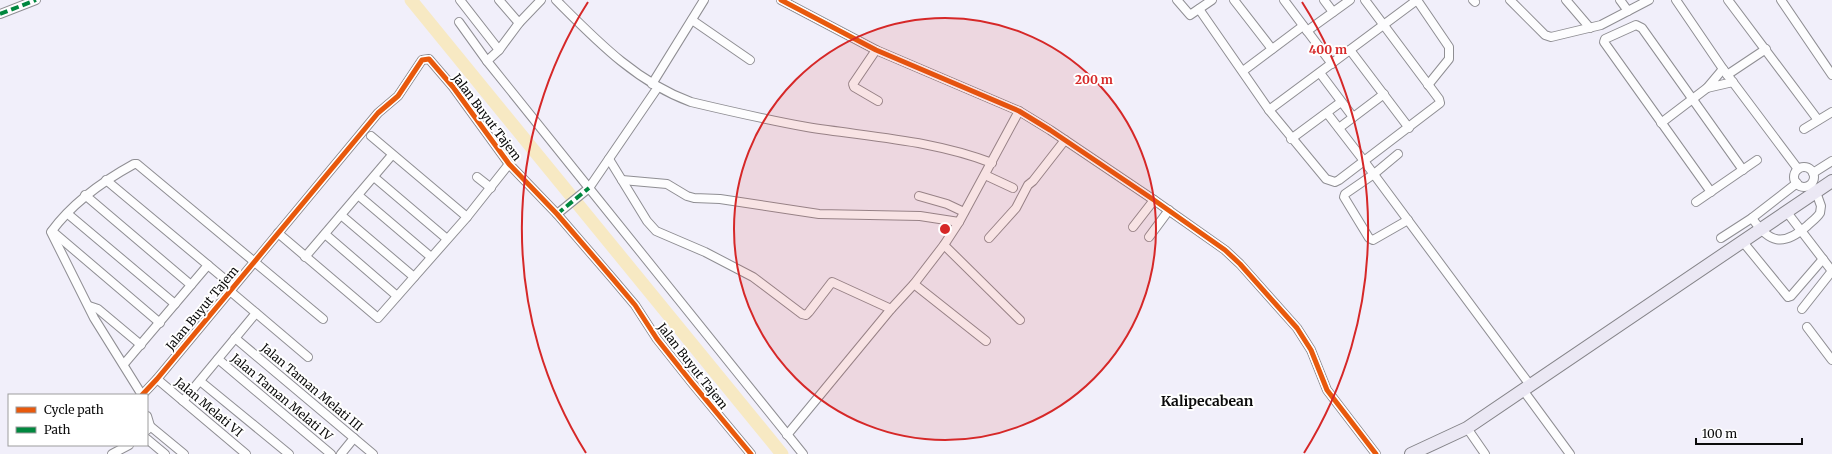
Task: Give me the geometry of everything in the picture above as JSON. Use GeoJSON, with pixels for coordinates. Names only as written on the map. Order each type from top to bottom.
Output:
{"type":"FeatureCollection","features":[{"type":"Feature","properties":{"kind":"street"},"geometry":{"type":"LineString","coordinates":[[0,14],[36,0]]}},
{"type":"Feature","properties":{"kind":"street"},"geometry":{"type":"LineString","coordinates":[[460,0],[499,50]]}},
{"type":"Feature","properties":{"kind":"street"},"geometry":{"type":"LineString","coordinates":[[499,0],[519,23]]}},
{"type":"Feature","properties":{"kind":"street"},"geometry":{"type":"LineString","coordinates":[[487,61],[499,50],[519,23],[541,0]]}},
{"type":"Feature","properties":{"kind":"street"},"geometry":{"type":"LineString","coordinates":[[556,0],[615,57],[672,95],[691,102],[806,127],[938,147],[992,163]]}},
{"type":"Feature","properties":{"kind":"street"},"geometry":{"type":"LineString","coordinates":[[559,212],[588,189],[655,85],[704,0]]}},
{"type":"Feature","properties":{"kind":"street"},"geometry":{"type":"LineString","coordinates":[[781,0],[876,50],[1019,112],[1065,140],[1169,210],[1225,250],[1240,264],[1292,323],[1311,350],[1327,390],[1376,454]]}},
{"type":"Feature","properties":{"kind":"street"},"geometry":{"type":"LineString","coordinates":[[1177,0],[1188,14],[1192,14],[1199,10],[1212,0]]}},
{"type":"Feature","properties":{"kind":"street"},"geometry":{"type":"LineString","coordinates":[[1234,0],[1272,49]]}},
{"type":"Feature","properties":{"kind":"street"},"geometry":{"type":"LineString","coordinates":[[1284,0],[1332,64]]}},
{"type":"Feature","properties":{"kind":"street"},"geometry":{"type":"LineString","coordinates":[[1324,0],[1333,12]]}},
{"type":"Feature","properties":{"kind":"street"},"geometry":{"type":"LineString","coordinates":[[1243,71],[1272,49],[1350,0]]}},
{"type":"Feature","properties":{"kind":"street"},"geometry":{"type":"LineString","coordinates":[[1365,0],[1440,102],[1409,128],[1369,167],[1344,197],[1369,238],[1375,240],[1408,220]]}},
{"type":"Feature","properties":{"kind":"street"},"geometry":{"type":"LineString","coordinates":[[1269,110],[1417,0],[1449,47],[1450,54],[1449,59],[1428,85]]}},
{"type":"Feature","properties":{"kind":"street"},"geometry":{"type":"LineString","coordinates":[[1510,0],[1545,35],[1551,37],[1590,28],[1612,20],[1649,0]]}},
{"type":"Feature","properties":{"kind":"street"},"geometry":{"type":"LineString","coordinates":[[1566,0],[1590,28]]}},
{"type":"Feature","properties":{"kind":"street"},"geometry":{"type":"LineString","coordinates":[[1620,0],[1628,11]]}},
{"type":"Feature","properties":{"kind":"street"},"geometry":{"type":"LineString","coordinates":[[1676,0],[1728,75],[1798,169]]}},
{"type":"Feature","properties":{"kind":"street"},"geometry":{"type":"LineString","coordinates":[[1728,0],[1818,120]]}},
{"type":"Feature","properties":{"kind":"street"},"geometry":{"type":"LineString","coordinates":[[1781,0],[1832,75]]}},
{"type":"Feature","properties":{"kind":"street"},"geometry":{"type":"LineString","coordinates":[[1199,10],[1269,110],[1291,139],[1326,179],[1335,182],[1398,154]]}},
{"type":"Feature","properties":{"kind":"street"},"geometry":{"type":"LineString","coordinates":[[692,20],[750,60]]}},
{"type":"Feature","properties":{"kind":"street"},"geometry":{"type":"LineString","coordinates":[[459,22],[487,61],[588,189],[802,454]]}},
{"type":"Feature","properties":{"kind":"street"},"geometry":{"type":"LineString","coordinates":[[1711,192],[1604,42],[1605,39],[1639,26],[1743,170]]}},
{"type":"Feature","properties":{"kind":"street"},"geometry":{"type":"LineString","coordinates":[[1661,123],[1707,88],[1766,49]]}},
{"type":"Feature","properties":{"kind":"street"},"geometry":{"type":"LineString","coordinates":[[876,50],[853,84],[854,87],[878,101]]}},
{"type":"Feature","properties":{"kind":"street"},"geometry":{"type":"LineString","coordinates":[[1350,50],[1409,128]]}},
{"type":"Feature","properties":{"kind":"street","name":"Jalan Buyut Tajem"},"geometry":{"type":"LineString","coordinates":[[143,394],[381,110],[398,96],[422,60],[429,59],[453,87],[509,164],[559,212],[635,305],[658,339],[692,383],[751,454]]}},
{"type":"Feature","properties":{"kind":"street"},"geometry":{"type":"LineString","coordinates":[[1320,73],[1353,117]]}},
{"type":"Feature","properties":{"kind":"street"},"geometry":{"type":"LineString","coordinates":[[1707,88],[1728,75]]}},
{"type":"Feature","properties":{"kind":"street"},"geometry":{"type":"LineString","coordinates":[[1339,128],[1384,94]]}},
{"type":"Feature","properties":{"kind":"street"},"geometry":{"type":"LineString","coordinates":[[1291,139],[1341,102]]}},
{"type":"Feature","properties":{"kind":"street"},"geometry":{"type":"LineString","coordinates":[[787,435],[891,308],[914,284],[944,245],[959,222],[1019,112]]}},
{"type":"Feature","properties":{"kind":"street"},"geometry":{"type":"LineString","coordinates":[[1327,112],[1408,220],[1527,388],[1570,454]]}},
{"type":"Feature","properties":{"kind":"street"},"geometry":{"type":"LineString","coordinates":[[1804,129],[1832,112]]}},
{"type":"Feature","properties":{"kind":"street"},"geometry":{"type":"LineString","coordinates":[[371,136],[467,217]]}},
{"type":"Feature","properties":{"kind":"street"},"geometry":{"type":"LineString","coordinates":[[989,238],[1016,208],[1028,184],[1033,181],[1065,140]]}},
{"type":"Feature","properties":{"kind":"street"},"geometry":{"type":"LineString","coordinates":[[305,257],[392,155]]}},
{"type":"Feature","properties":{"kind":"street"},"geometry":{"type":"LineString","coordinates":[[609,158],[647,221],[656,231],[705,252],[753,277],[802,314],[806,315],[810,312],[832,282],[891,308]]}},
{"type":"Feature","properties":{"kind":"street"},"geometry":{"type":"LineString","coordinates":[[1696,202],[1757,160]]}},
{"type":"Feature","properties":{"kind":"street"},"geometry":{"type":"LineString","coordinates":[[1721,238],[1799,185],[1810,185],[1813,175],[1832,161]]}},
{"type":"Feature","properties":{"kind":"street"},"geometry":{"type":"LineString","coordinates":[[52,231],[85,195],[106,180],[134,164],[137,164],[323,319]]}},
{"type":"Feature","properties":{"kind":"street"},"geometry":{"type":"LineString","coordinates":[[278,233],[378,318],[492,188],[509,164]]}},
{"type":"Feature","properties":{"kind":"street"},"geometry":{"type":"LineString","coordinates":[[1752,218],[1760,230],[1780,240],[1788,239],[1801,231],[1820,213],[1824,186],[1822,181],[1805,167],[1798,169],[1794,176],[1799,185],[1800,194],[1803,200]]}},
{"type":"Feature","properties":{"kind":"street"},"geometry":{"type":"LineString","coordinates":[[985,175],[1013,188]]}},
{"type":"Feature","properties":{"kind":"street"},"geometry":{"type":"LineString","coordinates":[[374,177],[447,239]]}},
{"type":"Feature","properties":{"kind":"street"},"geometry":{"type":"LineString","coordinates":[[477,177],[492,188]]}},
{"type":"Feature","properties":{"kind":"street"},"geometry":{"type":"LineString","coordinates":[[106,180],[208,265],[256,313],[308,357]]}},
{"type":"Feature","properties":{"kind":"street"},"geometry":{"type":"LineString","coordinates":[[622,180],[667,184],[687,196],[694,198],[720,199],[819,214],[920,216],[959,222]]}},
{"type":"Feature","properties":{"kind":"street"},"geometry":{"type":"LineString","coordinates":[[1411,454],[1467,428],[1824,186]]}},
{"type":"Feature","properties":{"kind":"street"},"geometry":{"type":"LineString","coordinates":[[85,195],[191,285]]}},
{"type":"Feature","properties":{"kind":"street"},"geometry":{"type":"LineString","coordinates":[[358,195],[431,257]]}},
{"type":"Feature","properties":{"kind":"street"},"geometry":{"type":"LineString","coordinates":[[919,196],[947,204],[964,212]]}},
{"type":"Feature","properties":{"kind":"street"},"geometry":{"type":"LineString","coordinates":[[1133,227],[1154,200]]}},
{"type":"Feature","properties":{"kind":"street"},"geometry":{"type":"LineString","coordinates":[[1149,236],[1169,210]]}},
{"type":"Feature","properties":{"kind":"street"},"geometry":{"type":"LineString","coordinates":[[1786,211],[1828,266]]}},
{"type":"Feature","properties":{"kind":"street"},"geometry":{"type":"LineString","coordinates":[[68,214],[176,304]]}},
{"type":"Feature","properties":{"kind":"street"},"geometry":{"type":"LineString","coordinates":[[341,215],[414,277]]}},
{"type":"Feature","properties":{"kind":"street"},"geometry":{"type":"LineString","coordinates":[[52,231],[89,306],[141,394]]}},
{"type":"Feature","properties":{"kind":"street"},"geometry":{"type":"LineString","coordinates":[[52,231],[160,323]]}},
{"type":"Feature","properties":{"kind":"street"},"geometry":{"type":"LineString","coordinates":[[325,234],[397,296]]}},
{"type":"Feature","properties":{"kind":"street"},"geometry":{"type":"LineString","coordinates":[[1743,242],[1788,297],[1828,266]]}},
{"type":"Feature","properties":{"kind":"street"},"geometry":{"type":"LineString","coordinates":[[944,245],[1020,320]]}},
{"type":"Feature","properties":{"kind":"street"},"geometry":{"type":"LineString","coordinates":[[124,364],[208,265]]}},
{"type":"Feature","properties":{"kind":"street"},"geometry":{"type":"LineString","coordinates":[[1802,309],[1828,266]]}},
{"type":"Feature","properties":{"kind":"street"},"geometry":{"type":"LineString","coordinates":[[914,284],[986,341]]}},
{"type":"Feature","properties":{"kind":"street"},"geometry":{"type":"LineString","coordinates":[[89,306],[98,309],[141,345]]}},
{"type":"Feature","properties":{"kind":"street"},"geometry":{"type":"LineString","coordinates":[[184,401],[256,313]]}},
{"type":"Feature","properties":{"kind":"street"},"geometry":{"type":"LineString","coordinates":[[1807,327],[1831,357]]}},
{"type":"Feature","properties":{"kind":"street","name":"Jalan Taman Melati III"},"geometry":{"type":"LineString","coordinates":[[235,338],[373,454]]}},
{"type":"Feature","properties":{"kind":"street","name":"Jalan Taman Melati IV"},"geometry":{"type":"LineString","coordinates":[[218,359],[331,454]]}},
{"type":"Feature","properties":{"kind":"street","name":"Jalan Melati VI"},"geometry":{"type":"LineString","coordinates":[[157,379],[246,454]]}},
{"type":"Feature","properties":{"kind":"street"},"geometry":{"type":"LineString","coordinates":[[200,381],[289,454]]}},
{"type":"Feature","properties":{"kind":"street"},"geometry":{"type":"LineString","coordinates":[[1467,428],[1485,454]]}},
{"type":"Feature","properties":{"kind":"street"},"geometry":{"type":"LineString","coordinates":[[148,429],[184,454]]}},
{"type":"Feature","properties":{"kind":"street"},"geometry":{"type":"LineString","coordinates":[[341,454],[354,438]]}},
{"type":"Feature","properties":{"kind":"street"},"geometry":{"type":"LineString","coordinates":[[148,440],[164,454]]}},
{"type":"Feature","properties":{"kind":"street"},"geometry":{"type":"LineString","coordinates":[[112,454],[127,446]]}},
{"type":"Feature","properties":{"kind":"waterway"},"geometry":{"type":"LineString","coordinates":[[411,0],[782,454]]}},
{"type":"Feature","properties":{"kind":"marked path"},"geometry":{"type":"LineString","coordinates":[[0,14],[36,0]]}},
{"type":"Feature","properties":{"kind":"marked path"},"geometry":{"type":"LineString","coordinates":[[557,214],[589,188]]}},
{"type":"Feature","properties":{"kind":"cycle path"},"geometry":{"type":"LineString","coordinates":[[781,0],[876,50],[1019,111],[1154,200],[1225,250],[1240,264],[1297,328],[1311,350],[1327,390],[1376,454]]}},
{"type":"Feature","properties":{"kind":"cycle path"},"geometry":{"type":"LineString","coordinates":[[143,394],[378,113],[398,96],[422,60],[429,59],[453,87],[509,164],[557,214],[635,305],[657,339],[751,454]]}},
{"type":"Feature","properties":{"kind":"district","name":"Kalipecabean"},"geometry":{"type":"Point","coordinates":[1207,401]}}]}
